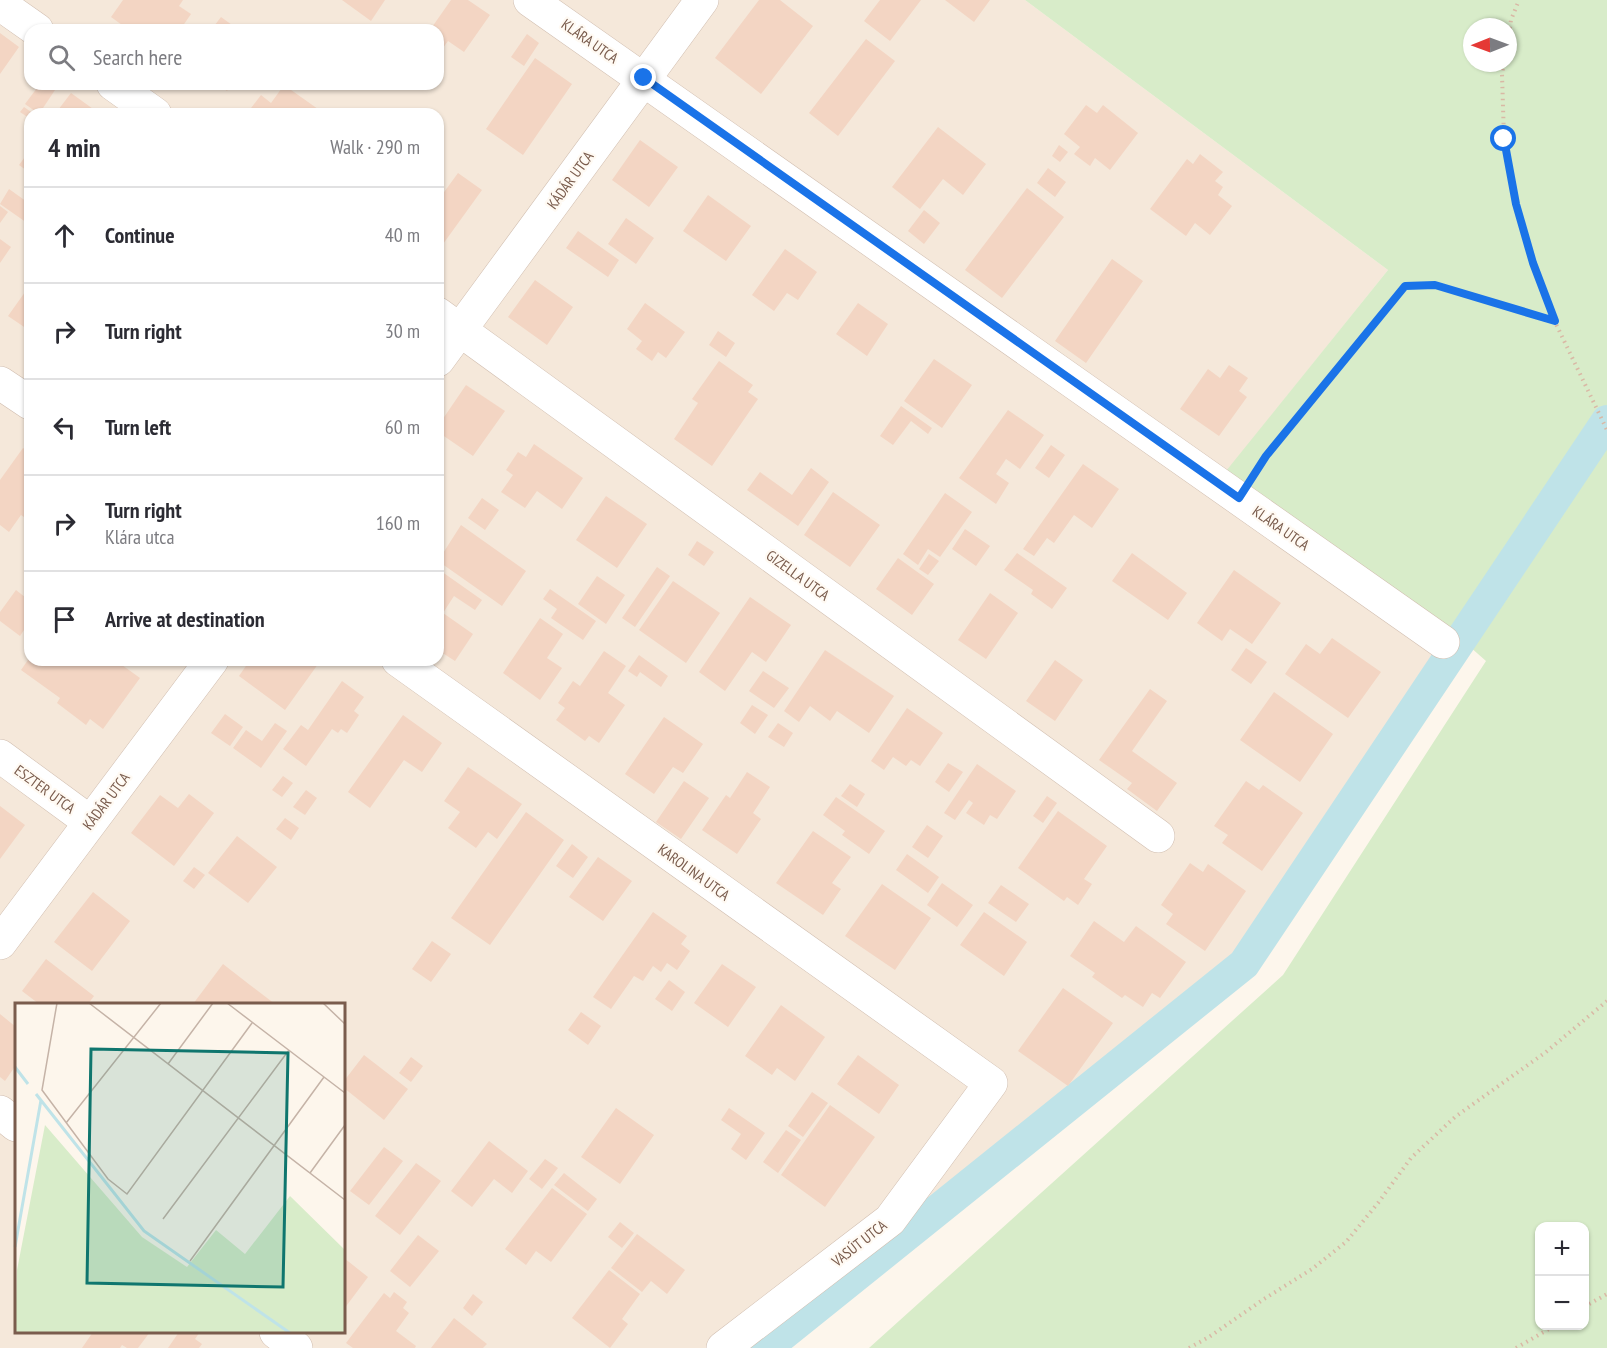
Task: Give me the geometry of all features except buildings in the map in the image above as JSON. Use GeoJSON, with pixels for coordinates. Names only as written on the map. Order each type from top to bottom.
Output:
{"type":"FeatureCollection","features":[{"type":"Feature","properties":{"kind":"street","name":"KLÁRA UTCA"},"geometry":{"type":"LineString","coordinates":[[530,0],[1443,642]]}},
{"type":"Feature","properties":{"kind":"street","name":"KÁDÁR UTCA"},"geometry":{"type":"LineString","coordinates":[[444,339],[449,322],[644,78],[702,0]]}},
{"type":"Feature","properties":{"kind":"street"},"geometry":{"type":"LineString","coordinates":[[0,4],[28,24]]}},
{"type":"Feature","properties":{"kind":"street"},"geometry":{"type":"LineString","coordinates":[[121,90],[147,108]]}},
{"type":"Feature","properties":{"kind":"street","name":"GIZELLA UTCA"},"geometry":{"type":"LineString","coordinates":[[449,322],[1158,836]]}},
{"type":"Feature","properties":{"kind":"street"},"geometry":{"type":"LineString","coordinates":[[0,383],[24,399]]}},
{"type":"Feature","properties":{"kind":"street","name":"KÁDÁR UTCA"},"geometry":{"type":"LineString","coordinates":[[0,943],[207,666]]}},
{"type":"Feature","properties":{"kind":"street","name":"KAROLINA UTCA"},"geometry":{"type":"LineString","coordinates":[[406,666],[991,1083]]}},
{"type":"Feature","properties":{"kind":"street","name":"ESZTER UTCA"},"geometry":{"type":"LineString","coordinates":[[0,756],[90,822]]}},
{"type":"Feature","properties":{"kind":"street","name":"VASÚT UTCA"},"geometry":{"type":"LineString","coordinates":[[723,1348],[890,1220],[991,1083]]}},
{"type":"Feature","properties":{"kind":"street"},"geometry":{"type":"LineString","coordinates":[[0,1112],[15,1124]]}},
{"type":"Feature","properties":{"kind":"street"},"geometry":{"type":"LineString","coordinates":[[277,1333],[296,1348]]}},
{"type":"Feature","properties":{"kind":"path"},"geometry":{"type":"LineString","coordinates":[[1512,18],[1519,0]]}},
{"type":"Feature","properties":{"kind":"path"},"geometry":{"type":"LineString","coordinates":[[1502,72],[1504,139],[1516,204],[1533,263],[1555,321],[1607,430]]}},
{"type":"Feature","properties":{"kind":"path"},"geometry":{"type":"LineString","coordinates":[[1239,498],[1266,456],[1405,286],[1435,285],[1555,321]]}},
{"type":"Feature","properties":{"kind":"path"},"geometry":{"type":"LineString","coordinates":[[1189,1348],[1312,1269],[1346,1242],[1411,1158],[1440,1130],[1546,1052],[1607,1001]]}},
{"type":"Feature","properties":{"kind":"path"},"geometry":{"type":"LineString","coordinates":[[1589,1304],[1607,1294]]}},
{"type":"Feature","properties":{"kind":"path"},"geometry":{"type":"LineString","coordinates":[[1516,1348],[1547,1330]]}},
{"type":"Feature","properties":{"kind":"shaded area"},"geometry":{"type":"Polygon","coordinates":[[[0,0],[1025,0],[1388,270],[1227,471],[1461,639],[1230,957],[906,1234],[755,1348],[0,1348],[0,0]]]}},
{"type":"Feature","properties":{"kind":"green space"},"geometry":{"type":"Polygon","coordinates":[[[1025,0],[1607,0],[1607,1348],[869,1348],[1283,975],[1486,661],[1461,639],[1226,471],[1388,270],[1025,0]]]}},
{"type":"Feature","properties":{"kind":"waterway"},"geometry":{"type":"LineString","coordinates":[[766,1348],[1244,964],[1607,421]]}},
{"type":"Feature","properties":{"kind":"route"},"geometry":{"type":"LineString","coordinates":[[644,78],[1239,498],[1266,456],[1405,286],[1435,285],[1555,321],[1533,263],[1516,204],[1504,139]]}}]}
